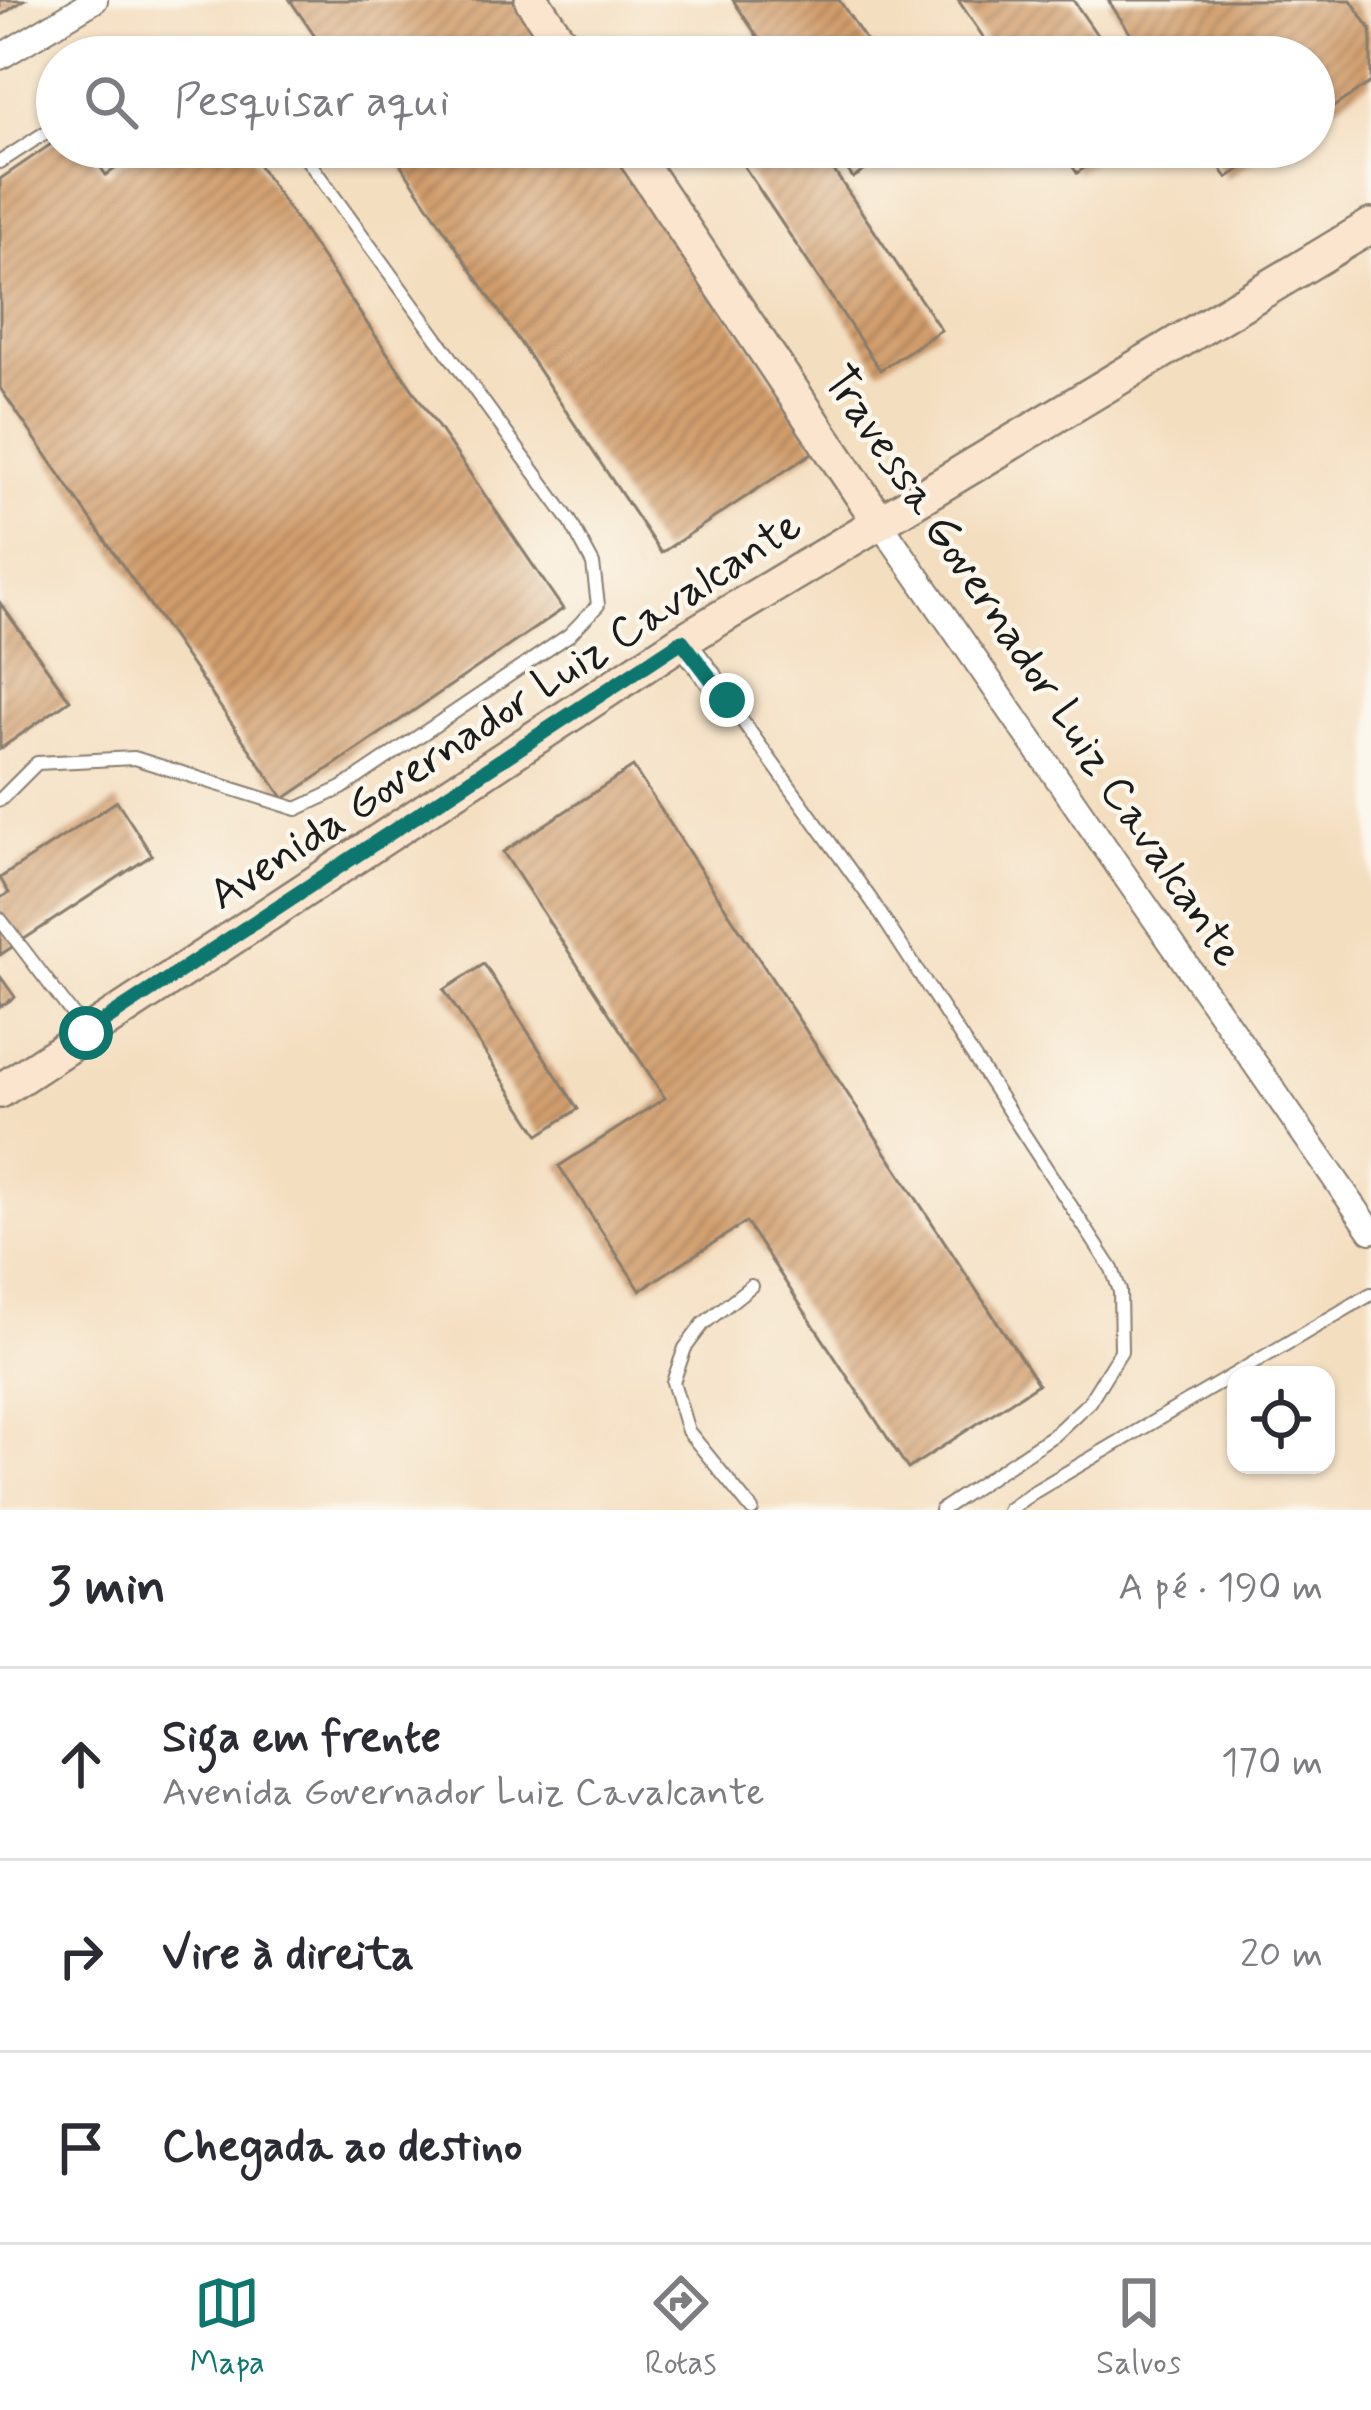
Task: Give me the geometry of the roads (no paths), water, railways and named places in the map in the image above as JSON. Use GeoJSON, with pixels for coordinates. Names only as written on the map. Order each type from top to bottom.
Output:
{"type":"FeatureCollection","features":[{"type":"Feature","properties":{"kind":"street"},"geometry":{"type":"LineString","coordinates":[[0,57],[95,0]]}},
{"type":"Feature","properties":{"kind":"street"},"geometry":{"type":"LineString","coordinates":[[532,0],[555,36]]}},
{"type":"Feature","properties":{"kind":"street","name":"Travessa Governador Luiz Cavalcante"},"geometry":{"type":"LineString","coordinates":[[643,168],[879,521],[1371,1231]]}},
{"type":"Feature","properties":{"kind":"street","name":"Avenida Governador Luiz Cavalcante"},"geometry":{"type":"LineString","coordinates":[[0,1091],[682,641],[1371,226]]}},
{"type":"Feature","properties":{"kind":"street"},"geometry":{"type":"LineString","coordinates":[[682,641],[727,700]]}},
{"type":"Feature","properties":{"kind":"lane"},"geometry":{"type":"LineString","coordinates":[[0,162],[36,139]]}},
{"type":"Feature","properties":{"kind":"lane"},"geometry":{"type":"LineString","coordinates":[[0,800],[37,763],[134,758],[297,809],[342,788],[437,724],[569,634],[598,605],[593,564],[570,521],[313,168]]}},
{"type":"Feature","properties":{"kind":"lane"},"geometry":{"type":"LineString","coordinates":[[727,700],[872,901],[1112,1269],[1120,1291],[1121,1351],[1089,1402],[1054,1434],[941,1510]]}},
{"type":"Feature","properties":{"kind":"lane"},"geometry":{"type":"LineString","coordinates":[[0,919],[86,1033]]}},
{"type":"Feature","properties":{"kind":"lane"},"geometry":{"type":"LineString","coordinates":[[752,1286],[703,1324],[685,1348],[673,1382],[688,1431],[752,1510]]}},
{"type":"Feature","properties":{"kind":"lane"},"geometry":{"type":"LineString","coordinates":[[1008,1510],[1371,1294]]}}]}
